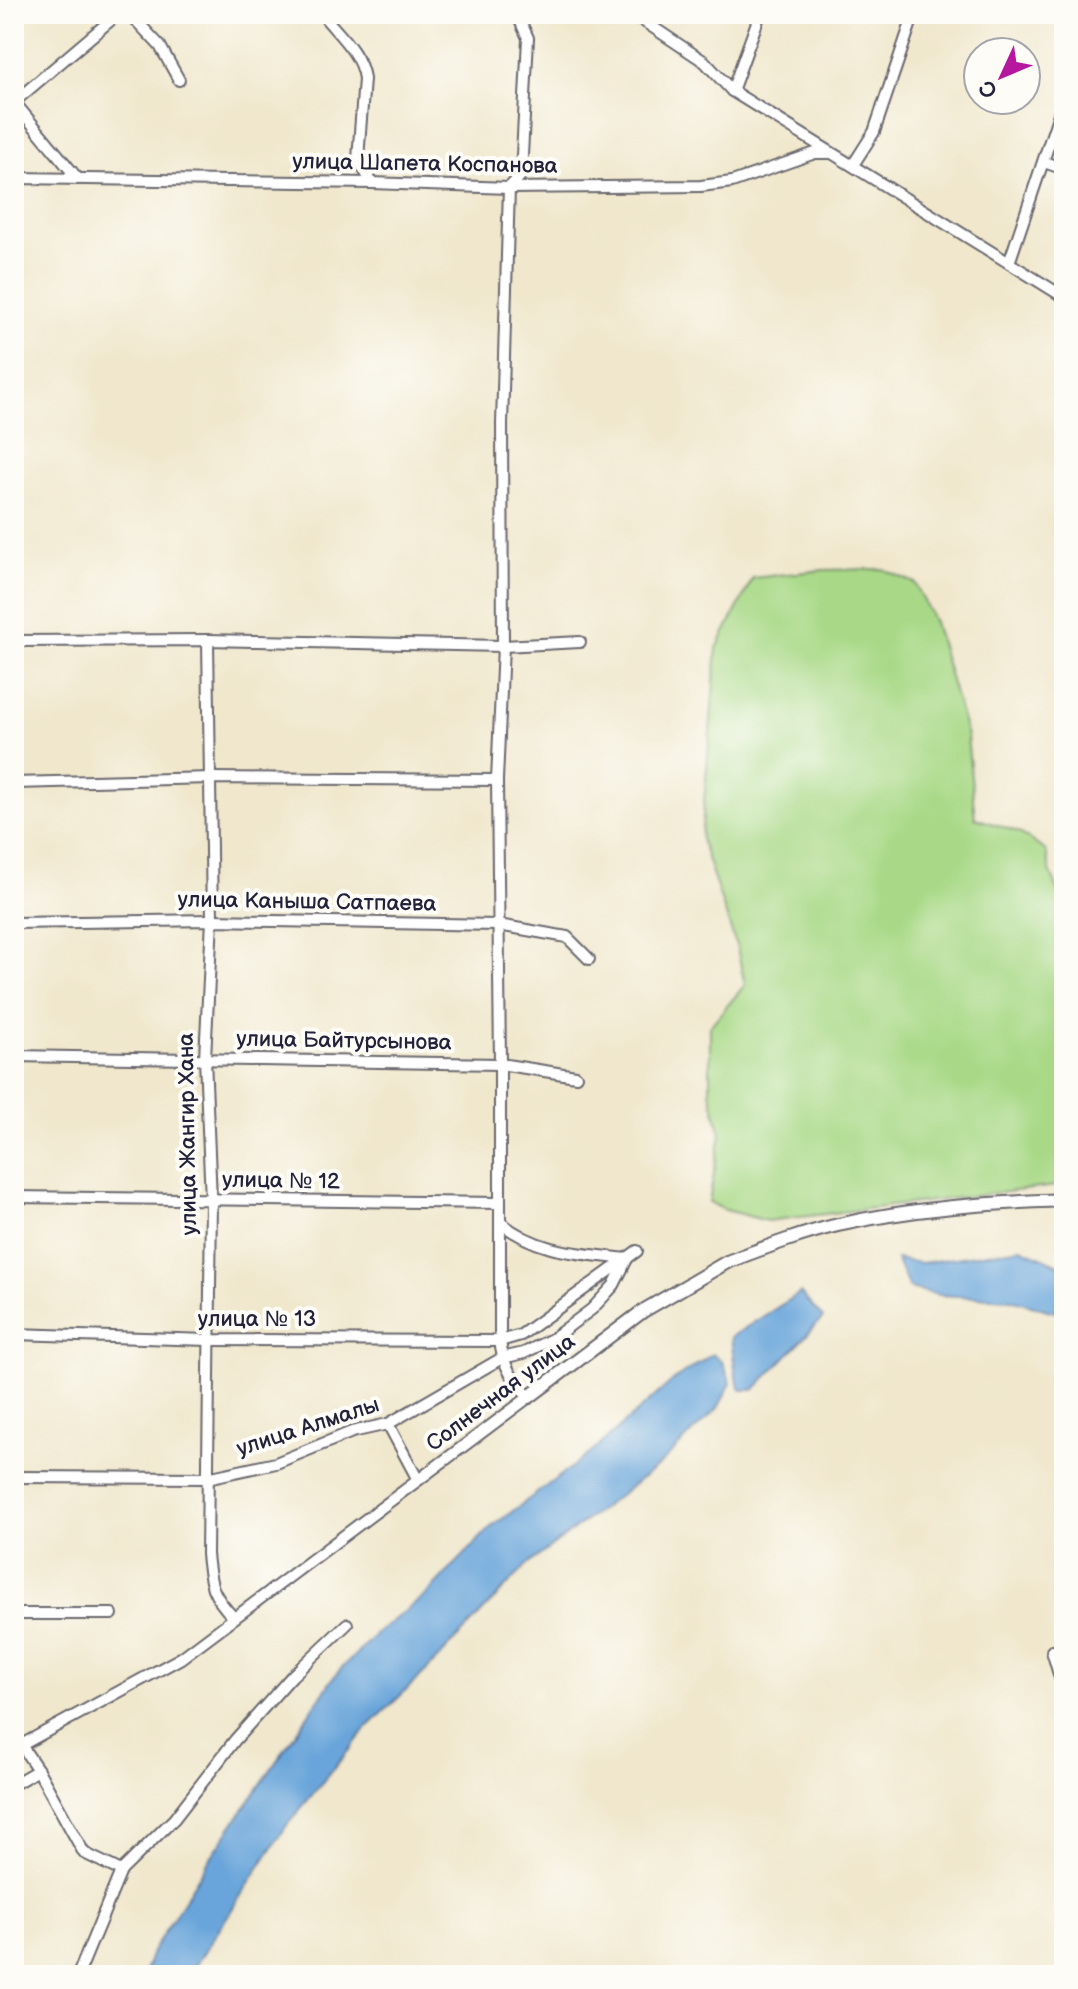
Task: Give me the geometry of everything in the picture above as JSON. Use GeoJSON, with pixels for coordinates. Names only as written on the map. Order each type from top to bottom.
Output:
{"type":"FeatureCollection","features":[{"type":"Feature","properties":{"kind":"street"},"geometry":{"type":"LineString","coordinates":[[78,179],[14,102],[118,14]]}},
{"type":"Feature","properties":{"kind":"street"},"geometry":{"type":"LineString","coordinates":[[130,14],[160,46],[179,80]]}},
{"type":"Feature","properties":{"kind":"street"},"geometry":{"type":"LineString","coordinates":[[322,14],[363,67],[358,159],[372,183]]}},
{"type":"Feature","properties":{"kind":"street"},"geometry":{"type":"LineString","coordinates":[[517,14],[528,38],[521,175],[509,188],[502,424],[503,646],[497,780],[500,1341],[502,1358],[510,1376],[529,1397]]}},
{"type":"Feature","properties":{"kind":"street"},"geometry":{"type":"LineString","coordinates":[[633,14],[705,62],[732,91],[1064,297]]}},
{"type":"Feature","properties":{"kind":"street"},"geometry":{"type":"LineString","coordinates":[[732,91],[760,14]]}},
{"type":"Feature","properties":{"kind":"street"},"geometry":{"type":"LineString","coordinates":[[853,165],[874,132],[914,14]]}},
{"type":"Feature","properties":{"kind":"street"},"geometry":{"type":"LineString","coordinates":[[1009,263],[1064,99]]}},
{"type":"Feature","properties":{"kind":"street","name":"улица Шапета Коспанова"},"geometry":{"type":"LineString","coordinates":[[14,178],[509,188],[701,186],[732,182],[815,153],[830,153]]}},
{"type":"Feature","properties":{"kind":"street"},"geometry":{"type":"LineString","coordinates":[[1044,162],[1064,169]]}},
{"type":"Feature","properties":{"kind":"street"},"geometry":{"type":"LineString","coordinates":[[14,641],[208,640],[503,646],[580,642]]}},
{"type":"Feature","properties":{"kind":"street","name":"улица Жангир Хана"},"geometry":{"type":"LineString","coordinates":[[208,640],[212,920],[205,1058],[211,1200],[207,1478],[210,1584],[215,1598],[234,1618]]}},
{"type":"Feature","properties":{"kind":"street"},"geometry":{"type":"LineString","coordinates":[[14,783],[211,778],[497,780]]}},
{"type":"Feature","properties":{"kind":"street","name":"улица Каныша Сатпаева"},"geometry":{"type":"LineString","coordinates":[[14,923],[212,920],[498,925],[567,937],[589,959]]}},
{"type":"Feature","properties":{"kind":"street","name":"улица Байтурсынова"},"geometry":{"type":"LineString","coordinates":[[14,1056],[500,1064],[576,1076]]}},
{"type":"Feature","properties":{"kind":"street","name":"улица № 12"},"geometry":{"type":"LineString","coordinates":[[14,1197],[499,1203]]}},
{"type":"Feature","properties":{"kind":"street","name":"Солнечная улица"},"geometry":{"type":"LineString","coordinates":[[18,1747],[181,1658],[643,1311],[727,1262],[836,1226],[880,1216],[1064,1200]]}},
{"type":"Feature","properties":{"kind":"street"},"geometry":{"type":"LineString","coordinates":[[501,1223],[518,1237],[543,1247],[632,1255]]}},
{"type":"Feature","properties":{"kind":"street"},"geometry":{"type":"LineString","coordinates":[[500,1341],[521,1335],[632,1255]]}},
{"type":"Feature","properties":{"kind":"street","name":"улица Алмалы"},"geometry":{"type":"LineString","coordinates":[[14,1477],[207,1478],[276,1463],[352,1432],[388,1424],[502,1358],[537,1348],[592,1309],[614,1285],[632,1255]]}},
{"type":"Feature","properties":{"kind":"street","name":"улица № 13"},"geometry":{"type":"LineString","coordinates":[[14,1334],[209,1340],[500,1341]]}},
{"type":"Feature","properties":{"kind":"street"},"geometry":{"type":"LineString","coordinates":[[388,1424],[418,1480]]}},
{"type":"Feature","properties":{"kind":"street"},"geometry":{"type":"LineString","coordinates":[[14,1614],[112,1614]]}},
{"type":"Feature","properties":{"kind":"street"},"geometry":{"type":"LineString","coordinates":[[78,1975],[121,1871],[174,1819],[235,1740],[292,1676],[347,1624]]}},
{"type":"Feature","properties":{"kind":"street"},"geometry":{"type":"LineString","coordinates":[[1052,1651],[1064,1691]]}},
{"type":"Feature","properties":{"kind":"street"},"geometry":{"type":"LineString","coordinates":[[18,1747],[38,1770],[84,1853],[121,1871]]}},
{"type":"Feature","properties":{"kind":"street"},"geometry":{"type":"LineString","coordinates":[[14,1784],[38,1770]]}},
{"type":"Feature","properties":{"kind":"green space"},"geometry":{"type":"Polygon","coordinates":[[[883,569],[915,583],[934,622],[967,736],[975,818],[1018,832],[1046,851],[1050,871],[1064,904],[1064,1185],[767,1221],[722,1209],[709,1202],[721,1134],[710,1091],[710,1026],[745,985],[737,948],[701,840],[717,648],[753,578],[823,570],[883,569]]]}},
{"type":"Feature","properties":{"kind":"water"},"geometry":{"type":"Polygon","coordinates":[[[1021,1248],[1064,1267],[1064,1315],[1011,1299],[939,1295],[909,1288],[896,1259],[921,1263],[1021,1248]]]}},
{"type":"Feature","properties":{"kind":"water"},"geometry":{"type":"Polygon","coordinates":[[[800,1293],[823,1318],[754,1390],[741,1390],[736,1377],[731,1337],[800,1293]]]}},
{"type":"Feature","properties":{"kind":"water"},"geometry":{"type":"Polygon","coordinates":[[[713,1354],[723,1363],[731,1383],[718,1408],[658,1466],[527,1565],[367,1728],[287,1825],[189,1975],[144,1975],[152,1952],[207,1863],[336,1674],[378,1632],[426,1595],[490,1528],[592,1452],[672,1381],[713,1354]]]}}]}
